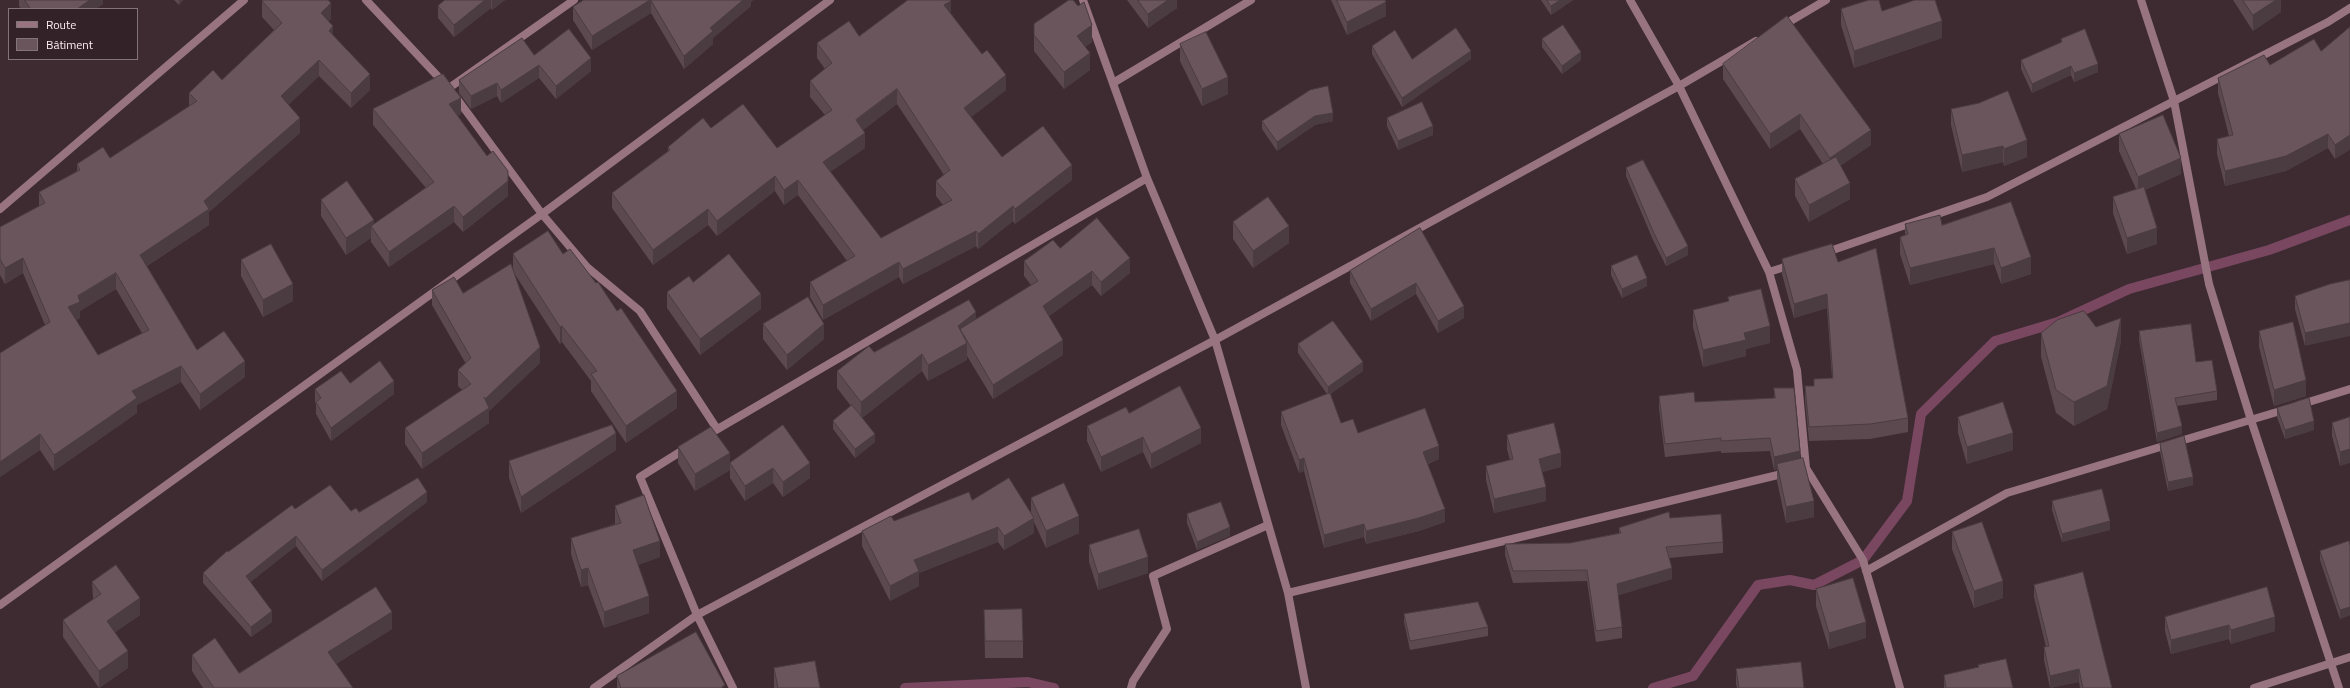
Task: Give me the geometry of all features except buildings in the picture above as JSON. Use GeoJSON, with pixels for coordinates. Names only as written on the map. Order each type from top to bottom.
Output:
{"type":"FeatureCollection","features":[{"type":"Feature","properties":{"kind":"street"},"geometry":{"type":"LineString","coordinates":[[0,209],[244,0]]}},
{"type":"Feature","properties":{"kind":"street"},"geometry":{"type":"LineString","coordinates":[[366,0],[449,88],[542,214],[587,267],[640,311],[717,429]]}},
{"type":"Feature","properties":{"kind":"street"},"geometry":{"type":"LineString","coordinates":[[449,88],[574,0]]}},
{"type":"Feature","properties":{"kind":"street"},"geometry":{"type":"LineString","coordinates":[[0,605],[542,214],[830,0]]}},
{"type":"Feature","properties":{"kind":"street"},"geometry":{"type":"LineString","coordinates":[[1083,0],[1147,178],[1215,340],[1288,593],[1306,688]]}},
{"type":"Feature","properties":{"kind":"street"},"geometry":{"type":"LineString","coordinates":[[1113,83],[1250,0]]}},
{"type":"Feature","properties":{"kind":"street"},"geometry":{"type":"LineString","coordinates":[[1630,0],[1679,86],[1769,272],[1797,370],[1806,468],[1863,560],[1900,688]]}},
{"type":"Feature","properties":{"kind":"street"},"geometry":{"type":"LineString","coordinates":[[594,688],[697,615],[1215,340],[1679,86],[1826,0]]}},
{"type":"Feature","properties":{"kind":"street"},"geometry":{"type":"LineString","coordinates":[[2141,0],[2174,101],[2209,284],[2250,420],[2332,663],[2339,688]]}},
{"type":"Feature","properties":{"kind":"street"},"geometry":{"type":"LineString","coordinates":[[1814,257],[1987,196],[2328,22],[2350,8]]}},
{"type":"Feature","properties":{"kind":"street"},"geometry":{"type":"LineString","coordinates":[[733,688],[697,615],[640,477],[717,429],[1147,178]]}},
{"type":"Feature","properties":{"kind":"street"},"geometry":{"type":"LineString","coordinates":[[1769,272],[1799,262]]}},
{"type":"Feature","properties":{"kind":"street"},"geometry":{"type":"LineString","coordinates":[[1866,571],[2007,493],[2350,389]]}},
{"type":"Feature","properties":{"kind":"street"},"geometry":{"type":"LineString","coordinates":[[1288,593],[1806,468]]}},
{"type":"Feature","properties":{"kind":"street"},"geometry":{"type":"LineString","coordinates":[[1132,685],[1167,629],[1153,576],[1268,525]]}},
{"type":"Feature","properties":{"kind":"street"},"geometry":{"type":"LineString","coordinates":[[2254,688],[2350,657]]}},
{"type":"Feature","properties":{"kind":"waterway"},"geometry":{"type":"LineString","coordinates":[[1653,688],[1693,676],[1758,585],[1790,580],[1814,585],[1863,560],[1907,501],[1921,414],[1995,341],[2058,322],[2129,289],[2269,250],[2350,220]]}},
{"type":"Feature","properties":{"kind":"waterway"},"geometry":{"type":"LineString","coordinates":[[905,688],[1028,682],[1054,688]]}}]}
